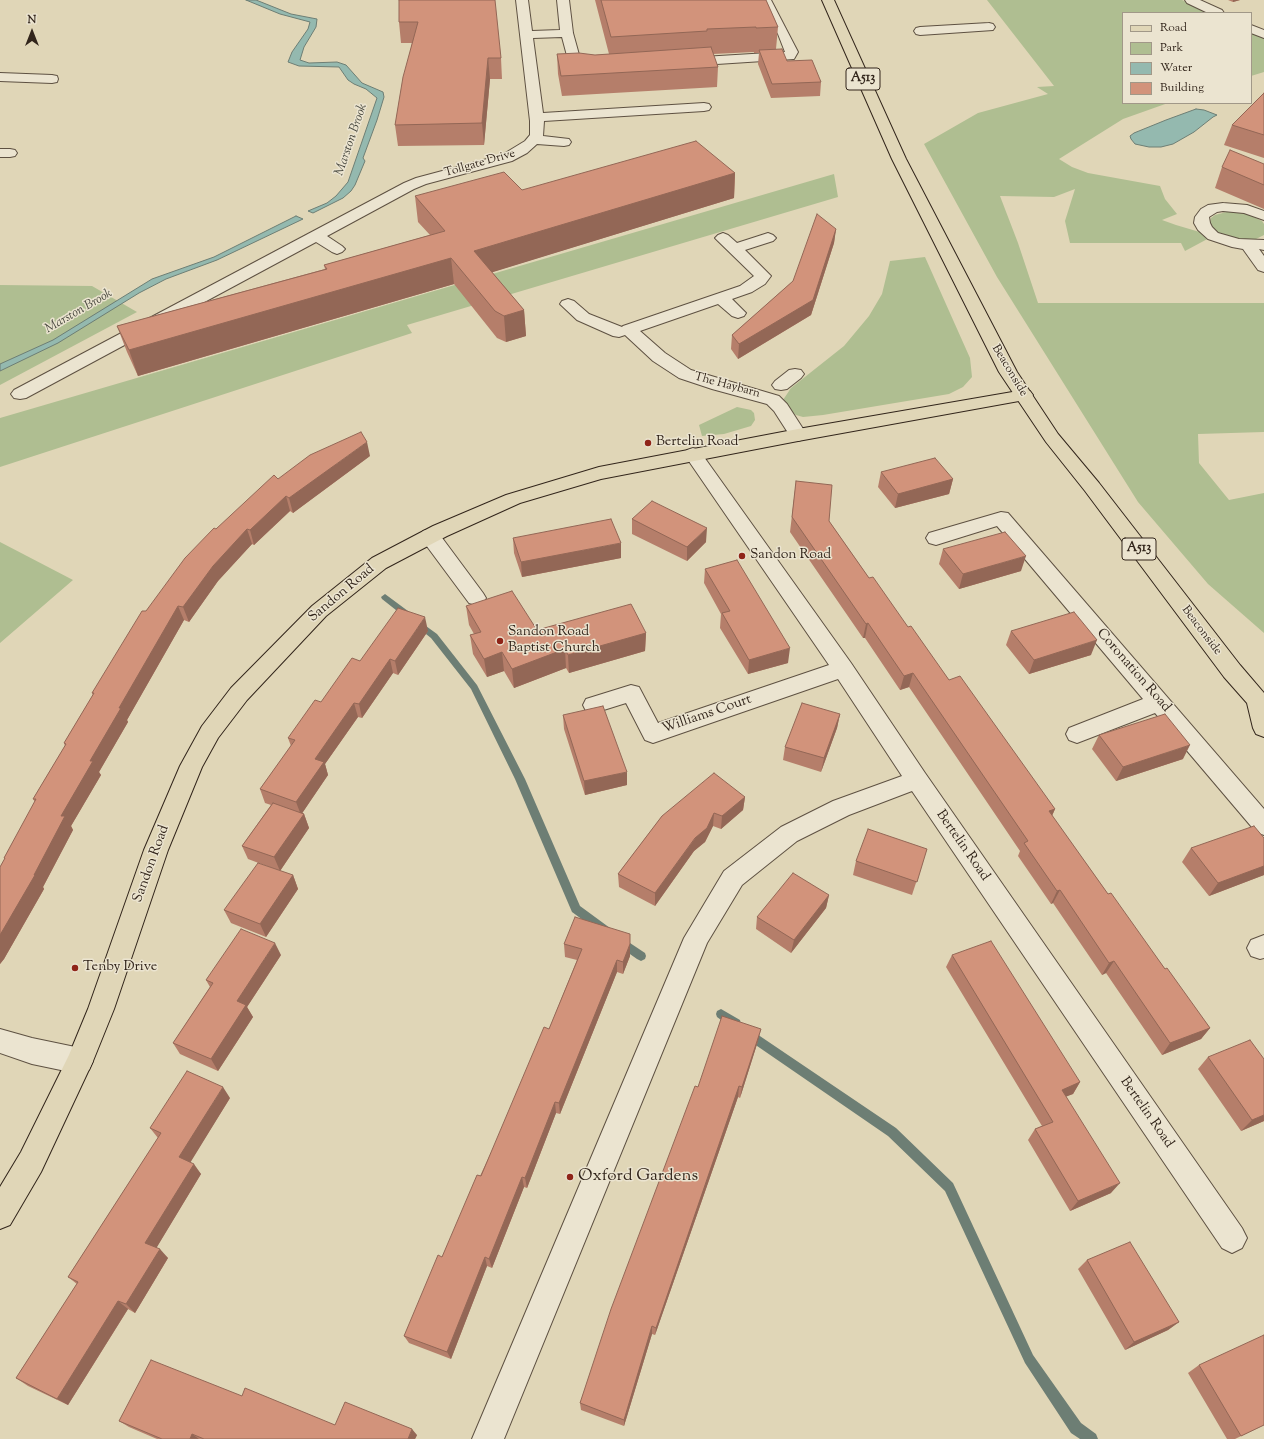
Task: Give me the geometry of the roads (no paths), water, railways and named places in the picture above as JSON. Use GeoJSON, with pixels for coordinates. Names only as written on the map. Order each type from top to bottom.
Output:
{"type":"FeatureCollection","features":[{"type":"Feature","properties":{"kind":"main road","name":"Beaconside"},"geometry":{"type":"LineString","coordinates":[[828,0],[898,159],[990,340],[1008,372],[1052,438],[1092,487],[1232,671],[1260,703],[1264,728]]}},
{"type":"Feature","properties":{"kind":"main road","name":"Sandon Road"},"geometry":{"type":"LineString","coordinates":[[0,1215],[31,1162],[80,1061],[101,1009],[156,850],[191,766],[210,732],[239,694],[319,611],[379,563],[430,536],[513,498],[599,473],[693,454],[1024,395]]}},
{"type":"Feature","properties":{"kind":"street"},"geometry":{"type":"LineString","coordinates":[[522,0],[537,117],[536,135],[533,140],[564,142]]}},
{"type":"Feature","properties":{"kind":"street"},"geometry":{"type":"LineString","coordinates":[[563,0],[567,32],[576,64],[583,68],[603,68]]}},
{"type":"Feature","properties":{"kind":"street"},"geometry":{"type":"LineString","coordinates":[[673,63],[790,56],[792,52],[784,34],[765,0]]}},
{"type":"Feature","properties":{"kind":"street"},"geometry":{"type":"LineString","coordinates":[[1191,0],[1216,12]]}},
{"type":"Feature","properties":{"kind":"street"},"geometry":{"type":"LineString","coordinates":[[920,31],[989,27]]}},
{"type":"Feature","properties":{"kind":"street"},"geometry":{"type":"LineString","coordinates":[[527,35],[567,32]]}},
{"type":"Feature","properties":{"kind":"street"},"geometry":{"type":"LineString","coordinates":[[0,77],[52,79]]}},
{"type":"Feature","properties":{"kind":"street"},"geometry":{"type":"LineString","coordinates":[[537,117],[704,107]]}},
{"type":"Feature","properties":{"kind":"street","name":"Tollgate Drive"},"geometry":{"type":"LineString","coordinates":[[20,394],[421,180],[507,158],[522,150],[533,140]]}},
{"type":"Feature","properties":{"kind":"street"},"geometry":{"type":"LineString","coordinates":[[1264,216],[1247,209],[1223,207],[1209,210],[1202,217],[1202,223],[1206,230],[1213,236],[1248,245],[1264,245]]}},
{"type":"Feature","properties":{"kind":"street"},"geometry":{"type":"LineString","coordinates":[[317,236],[337,249]]}},
{"type":"Feature","properties":{"kind":"street"},"geometry":{"type":"LineString","coordinates":[[603,337],[746,289],[759,281],[763,276],[729,244],[768,238]]}},
{"type":"Feature","properties":{"kind":"street"},"geometry":{"type":"LineString","coordinates":[[1248,245],[1264,266]]}},
{"type":"Feature","properties":{"kind":"street"},"geometry":{"type":"LineString","coordinates":[[721,298],[738,313]]}},
{"type":"Feature","properties":{"kind":"street"},"geometry":{"type":"LineString","coordinates":[[568,304],[583,317],[624,330]]}},
{"type":"Feature","properties":{"kind":"street","name":"The Haybarn"},"geometry":{"type":"LineString","coordinates":[[624,330],[659,357],[685,374],[773,400],[781,408],[798,435]]}},
{"type":"Feature","properties":{"kind":"street"},"geometry":{"type":"LineString","coordinates":[[781,385],[794,374]]}},
{"type":"Feature","properties":{"kind":"street","name":"Bertelin Road"},"geometry":{"type":"LineString","coordinates":[[693,454],[843,669],[917,780],[1232,1238]]}},
{"type":"Feature","properties":{"kind":"street","name":"Coronation Road"},"geometry":{"type":"LineString","coordinates":[[936,538],[1001,518],[1264,825]]}},
{"type":"Feature","properties":{"kind":"street"},"geometry":{"type":"LineString","coordinates":[[430,536],[476,598]]}},
{"type":"Feature","properties":{"kind":"street","name":"Williams Court"},"geometry":{"type":"LineString","coordinates":[[594,705],[631,692],[653,734],[843,669]]}},
{"type":"Feature","properties":{"kind":"street"},"geometry":{"type":"LineString","coordinates":[[1077,734],[1159,702]]}},
{"type":"Feature","properties":{"kind":"street"},"geometry":{"type":"LineString","coordinates":[[488,1439],[697,938],[734,878],[789,834],[841,808],[917,780]]}},
{"type":"Feature","properties":{"kind":"street"},"geometry":{"type":"LineString","coordinates":[[0,1042],[32,1051],[80,1061]]}},
{"type":"Feature","properties":{"kind":"water"},"geometry":{"type":"Polygon","coordinates":[[[246,0],[256,0],[291,14],[317,19],[316,27],[304,47],[300,60],[309,63],[337,62],[346,65],[362,83],[383,92],[384,97],[363,158],[365,161],[355,185],[343,198],[313,213],[308,211],[327,203],[336,196],[348,182],[377,98],[366,89],[348,80],[339,67],[299,66],[288,62],[292,52],[308,29],[310,22],[280,14],[246,0]]]}},
{"type":"Feature","properties":{"kind":"water"},"geometry":{"type":"Polygon","coordinates":[[[1196,109],[1204,110],[1217,115],[1194,132],[1173,144],[1161,147],[1149,147],[1135,144],[1131,139],[1130,136],[1134,133],[1196,109]]]}},
{"type":"Feature","properties":{"kind":"water"},"geometry":{"type":"Polygon","coordinates":[[[296,216],[303,219],[217,260],[166,279],[139,293],[58,343],[0,371],[0,364],[53,340],[152,279],[214,257],[296,216]]]}},
{"type":"Feature","properties":{"kind":"waterway"},"geometry":{"type":"LineString","coordinates":[[385,597],[409,616]]}},
{"type":"Feature","properties":{"kind":"waterway"},"geometry":{"type":"LineString","coordinates":[[419,624],[434,636],[474,687],[520,779],[576,909],[606,931]]}},
{"type":"Feature","properties":{"kind":"waterway"},"geometry":{"type":"LineString","coordinates":[[621,942],[641,956]]}},
{"type":"Feature","properties":{"kind":"waterway"},"geometry":{"type":"LineString","coordinates":[[721,1014],[736,1024]]}},
{"type":"Feature","properties":{"kind":"waterway"},"geometry":{"type":"LineString","coordinates":[[748,1033],[892,1132],[949,1187],[1029,1359],[1076,1428],[1091,1439]]}},
{"type":"Feature","properties":{"kind":"place","name":"Bertelin Road"},"geometry":{"type":"Point","coordinates":[648,443]}},
{"type":"Feature","properties":{"kind":"place","name":"Sandon Road"},"geometry":{"type":"Point","coordinates":[742,556]}},
{"type":"Feature","properties":{"kind":"place","name":"Sandon Road Baptist Church"},"geometry":{"type":"Point","coordinates":[500,641]}},
{"type":"Feature","properties":{"kind":"place","name":"Tenby Drive"},"geometry":{"type":"Point","coordinates":[75,968]}},
{"type":"Feature","properties":{"kind":"place","name":"Oxford Gardens"},"geometry":{"type":"Point","coordinates":[570,1177]}},
{"type":"Feature","properties":{"kind":"water label","name":"Marston Brook"},"geometry":{"type":"Point","coordinates":[352,140]}},
{"type":"Feature","properties":{"kind":"water label","name":"Marston Brook"},"geometry":{"type":"Point","coordinates":[79,312]}}]}
